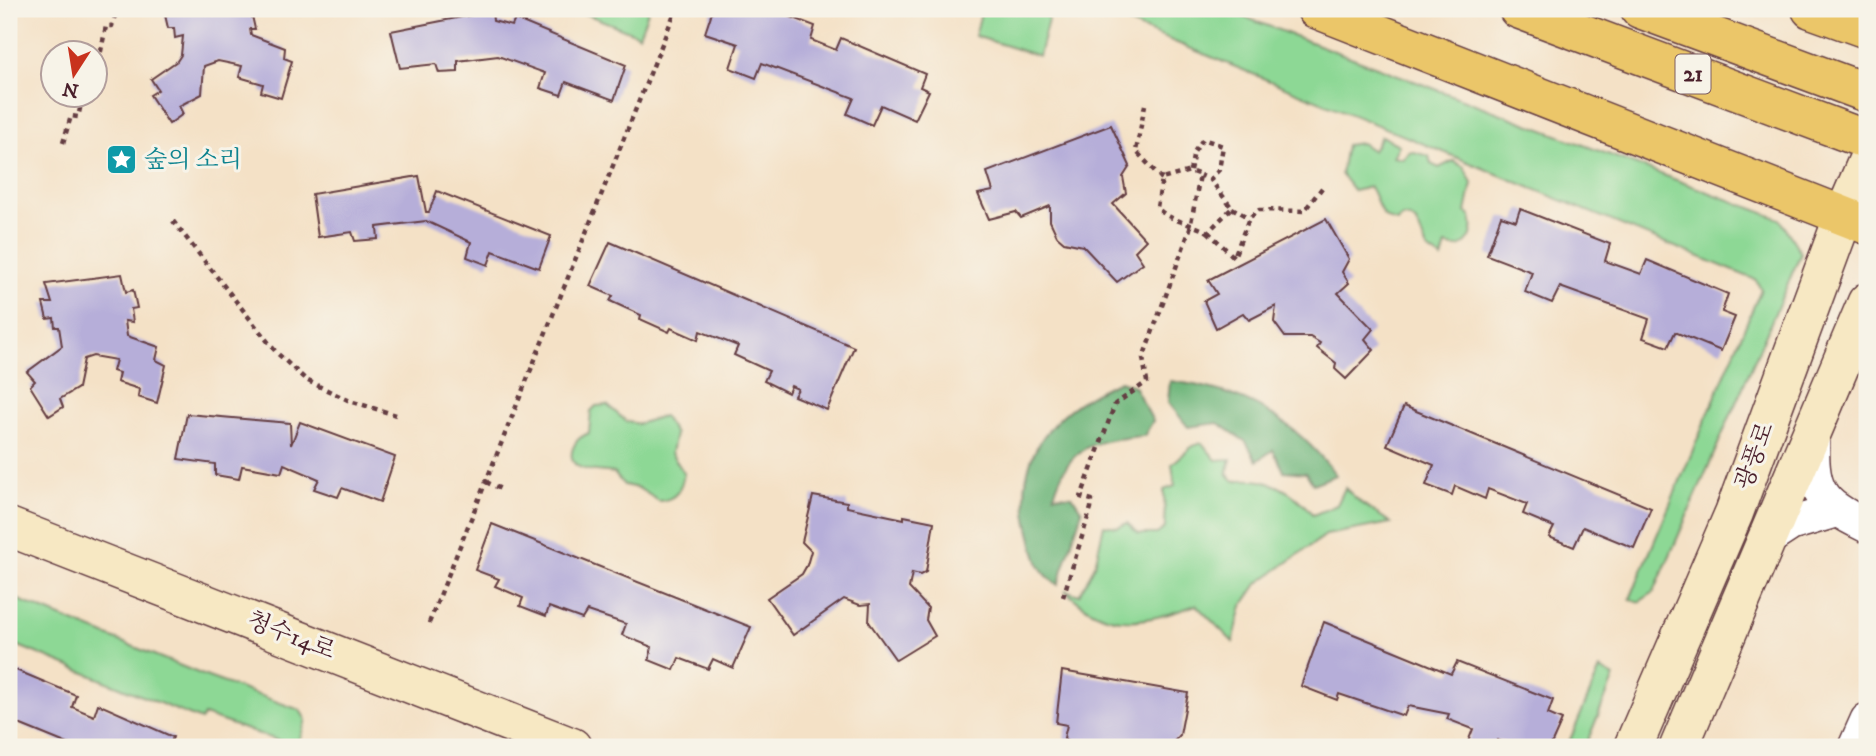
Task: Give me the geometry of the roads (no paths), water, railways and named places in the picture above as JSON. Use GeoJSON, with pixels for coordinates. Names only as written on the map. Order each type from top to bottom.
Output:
{"type":"FeatureCollection","features":[{"type":"Feature","properties":{"kind":"highway"},"geometry":{"type":"LineString","coordinates":[[1316,9],[1856,220]]}},
{"type":"Feature","properties":{"kind":"highway","name":"21"},"geometry":{"type":"LineString","coordinates":[[1518,9],[1867,140]]}},
{"type":"Feature","properties":{"kind":"highway","name":"21"},"geometry":{"type":"LineString","coordinates":[[1640,9],[1867,93]]}},
{"type":"Feature","properties":{"kind":"highway"},"geometry":{"type":"LineString","coordinates":[[1811,9],[1867,29]]}},
{"type":"Feature","properties":{"kind":"street","name":"광풍로"},"geometry":{"type":"LineString","coordinates":[[1633,747],[1856,220],[1867,162]]}},
{"type":"Feature","properties":{"kind":"street","name":"광풍로"},"geometry":{"type":"LineString","coordinates":[[1679,747],[1867,302]]}},
{"type":"Feature","properties":{"kind":"street"},"geometry":{"type":"LineString","coordinates":[[1813,425],[1813,473],[1821,494],[1835,511],[1867,526]]}},
{"type":"Feature","properties":{"kind":"street"},"geometry":{"type":"LineString","coordinates":[[1765,541],[1791,524],[1835,511]]}},
{"type":"Feature","properties":{"kind":"street","name":"청수14로"},"geometry":{"type":"LineString","coordinates":[[9,527],[572,747]]}},
{"type":"Feature","properties":{"kind":"street"},"geometry":{"type":"LineString","coordinates":[[1855,747],[1867,720]]}},
{"type":"Feature","properties":{"kind":"place","name":"숲의 소리"},"geometry":{"type":"Point","coordinates":[121,160]}}]}
